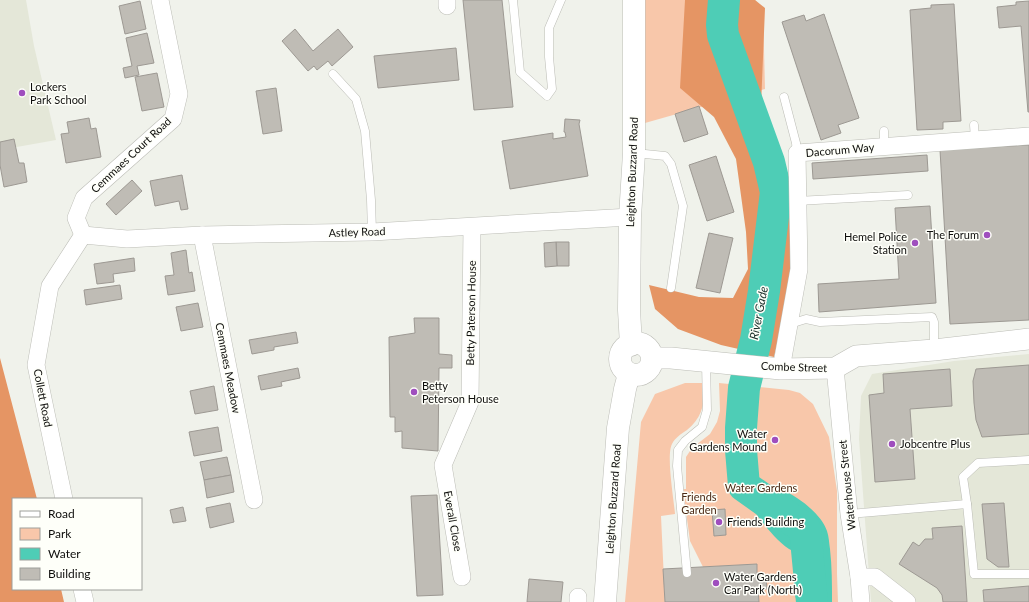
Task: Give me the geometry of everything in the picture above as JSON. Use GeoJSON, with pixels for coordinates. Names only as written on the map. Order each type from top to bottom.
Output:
{"type":"FeatureCollection","features":[{"type":"Feature","properties":{"kind":"main road","name":"Leighton Buzzard Road"},"geometry":{"type":"LineString","coordinates":[[631,345],[629,310],[630,217],[634,153],[634,0]]}},
{"type":"Feature","properties":{"kind":"main road"},"geometry":{"type":"LineString","coordinates":[[641,344],[645,346],[652,358],[649,369],[640,375],[630,374],[625,371],[622,366],[621,356],[626,347],[631,345],[641,344]]}},
{"type":"Feature","properties":{"kind":"main road","name":"Leighton Buzzard Road"},"geometry":{"type":"LineString","coordinates":[[605,602],[618,428],[625,389],[630,374]]}},
{"type":"Feature","properties":{"kind":"street","name":"Cemmaes Court Road"},"geometry":{"type":"LineString","coordinates":[[83,235],[76,218],[84,198],[173,119],[179,94],[160,0]]}},
{"type":"Feature","properties":{"kind":"street","name":"Dacorum Way"},"geometry":{"type":"LineString","coordinates":[[775,368],[790,324],[799,269],[796,153],[879,141],[974,132],[1029,136]]}},
{"type":"Feature","properties":{"kind":"street","name":"Astley Road"},"geometry":{"type":"LineString","coordinates":[[83,235],[128,239],[202,235],[372,232],[630,217]]}},
{"type":"Feature","properties":{"kind":"street","name":"Betty Paterson House"},"geometry":{"type":"LineString","coordinates":[[443,465],[470,402],[472,227]]}},
{"type":"Feature","properties":{"kind":"street","name":"Collett Road"},"geometry":{"type":"LineString","coordinates":[[64,498],[36,365],[50,286],[83,235]]}},
{"type":"Feature","properties":{"kind":"street","name":"Cemmaes Meadow"},"geometry":{"type":"LineString","coordinates":[[202,235],[254,500]]}},
{"type":"Feature","properties":{"kind":"street","name":"Combe Street"},"geometry":{"type":"LineString","coordinates":[[652,358],[671,358],[775,368],[835,368],[856,356],[934,350],[1029,339]]}},
{"type":"Feature","properties":{"kind":"street","name":"Waterhouse Street"},"geometry":{"type":"LineString","coordinates":[[835,368],[849,514],[859,577],[861,602]]}},
{"type":"Feature","properties":{"kind":"street","name":"Everall Close"},"geometry":{"type":"LineString","coordinates":[[443,465],[462,577]]}},
{"type":"Feature","properties":{"kind":"street"},"geometry":{"type":"LineString","coordinates":[[859,577],[875,577],[907,602]]}},
{"type":"Feature","properties":{"kind":"street"},"geometry":{"type":"LineString","coordinates":[[82,590],[85,602]]}},
{"type":"Feature","properties":{"kind":"lane"},"geometry":{"type":"LineString","coordinates":[[513,0],[520,72],[547,96],[552,89],[549,57],[549,28],[561,0]]}},
{"type":"Feature","properties":{"kind":"lane"},"geometry":{"type":"LineString","coordinates":[[333,74],[356,99],[365,131],[371,200],[372,232]]}},
{"type":"Feature","properties":{"kind":"lane"},"geometry":{"type":"LineString","coordinates":[[784,97],[796,143],[796,153]]}},
{"type":"Feature","properties":{"kind":"lane"},"geometry":{"type":"LineString","coordinates":[[634,153],[665,156],[671,164],[683,206],[671,288]]}},
{"type":"Feature","properties":{"kind":"lane"},"geometry":{"type":"LineString","coordinates":[[797,201],[908,195]]}},
{"type":"Feature","properties":{"kind":"lane"},"geometry":{"type":"LineString","coordinates":[[790,324],[806,319],[820,322],[932,317],[934,322],[934,350]]}},
{"type":"Feature","properties":{"kind":"lane"},"geometry":{"type":"LineString","coordinates":[[687,573],[677,466],[678,450],[685,441],[702,427],[707,410],[715,362]]}},
{"type":"Feature","properties":{"kind":"lane"},"geometry":{"type":"LineString","coordinates":[[1029,460],[978,463],[963,476],[974,574],[1029,574]]}},
{"type":"Feature","properties":{"kind":"lane"},"geometry":{"type":"LineString","coordinates":[[849,514],[967,504]]}},
{"type":"Feature","properties":{"kind":"shaded area","name":"Lockers Park School"},"geometry":{"type":"Polygon","coordinates":[[[0,0],[26,0],[34,46],[56,140],[0,150],[0,0]]]}},
{"type":"Feature","properties":{"kind":"shaded area"},"geometry":{"type":"Polygon","coordinates":[[[685,0],[755,0],[765,8],[761,106],[776,161],[786,166],[794,276],[774,357],[721,345],[678,329],[655,309],[649,285],[699,297],[733,298],[748,269],[746,232],[736,159],[714,117],[680,88],[685,0]]]}},
{"type":"Feature","properties":{"kind":"shaded area"},"geometry":{"type":"Polygon","coordinates":[[[1029,354],[1029,602],[871,602],[859,439],[861,396],[872,374],[954,361],[1029,354]]]}},
{"type":"Feature","properties":{"kind":"shaded area"},"geometry":{"type":"Polygon","coordinates":[[[0,358],[37,498],[12,498],[12,590],[61,590],[64,602],[0,602],[0,358]]]}},
{"type":"Feature","properties":{"kind":"green space"},"geometry":{"type":"Polygon","coordinates":[[[644,0],[755,0],[763,10],[765,89],[645,123],[644,0]]]}},
{"type":"Feature","properties":{"kind":"green space"},"geometry":{"type":"Polygon","coordinates":[[[685,383],[704,383],[704,397],[702,409],[697,420],[675,440],[670,450],[670,468],[675,514],[661,516],[665,602],[625,602],[641,422],[655,394],[685,383]]]}},
{"type":"Feature","properties":{"kind":"green space","name":"Water Gardens"},"geometry":{"type":"Polygon","coordinates":[[[719,383],[789,390],[800,393],[813,404],[829,437],[837,491],[838,602],[759,602],[758,589],[767,589],[766,576],[757,577],[757,564],[703,567],[690,541],[683,489],[686,489],[686,457],[692,448],[710,434],[717,422],[720,411],[719,383]]]}},
{"type":"Feature","properties":{"kind":"water","name":"Water Gardens"},"geometry":{"type":"Polygon","coordinates":[[[750,485],[752,487],[775,488],[782,490],[802,501],[820,519],[829,538],[832,569],[832,602],[797,602],[795,595],[798,592],[809,592],[810,554],[789,549],[769,530],[748,501],[738,493],[742,486],[750,485]]]}},
{"type":"Feature","properties":{"kind":"building"},"geometry":{"type":"Polygon","coordinates":[[[463,0],[502,0],[513,107],[474,110],[463,0]]]}},
{"type":"Feature","properties":{"kind":"building"},"geometry":{"type":"Polygon","coordinates":[[[140,1],[146,29],[125,34],[119,6],[140,1]]]}},
{"type":"Feature","properties":{"kind":"building"},"geometry":{"type":"Polygon","coordinates":[[[1029,1],[1028,112],[1021,26],[999,28],[997,7],[1016,5],[1016,2],[1029,1]]]}},
{"type":"Feature","properties":{"kind":"building"},"geometry":{"type":"Polygon","coordinates":[[[954,4],[961,121],[943,122],[943,129],[917,130],[910,10],[931,8],[931,5],[954,4]]]}},
{"type":"Feature","properties":{"kind":"building"},"geometry":{"type":"Polygon","coordinates":[[[824,14],[859,118],[838,125],[841,133],[821,140],[782,22],[804,15],[806,21],[824,14]]]}},
{"type":"Feature","properties":{"kind":"building"},"geometry":{"type":"Polygon","coordinates":[[[295,29],[313,51],[338,29],[353,47],[332,66],[328,61],[317,70],[314,66],[308,71],[282,41],[295,29]]]}},
{"type":"Feature","properties":{"kind":"building"},"geometry":{"type":"Polygon","coordinates":[[[147,33],[154,63],[137,66],[139,75],[125,78],[123,68],[132,66],[126,38],[147,33]]]}},
{"type":"Feature","properties":{"kind":"building"},"geometry":{"type":"Polygon","coordinates":[[[456,48],[459,80],[378,88],[374,56],[456,48]]]}},
{"type":"Feature","properties":{"kind":"building"},"geometry":{"type":"Polygon","coordinates":[[[157,73],[164,107],[142,111],[135,77],[157,73]]]}},
{"type":"Feature","properties":{"kind":"building"},"geometry":{"type":"Polygon","coordinates":[[[276,88],[282,131],[263,134],[256,91],[276,88]]]}},
{"type":"Feature","properties":{"kind":"building"},"geometry":{"type":"Polygon","coordinates":[[[699,106],[708,134],[684,142],[675,114],[699,106]]]}},
{"type":"Feature","properties":{"kind":"building"},"geometry":{"type":"Polygon","coordinates":[[[89,118],[91,129],[96,128],[101,157],[66,163],[61,134],[69,133],[67,122],[89,118]]]}},
{"type":"Feature","properties":{"kind":"building"},"geometry":{"type":"Polygon","coordinates":[[[565,119],[580,120],[579,124],[588,176],[510,189],[502,141],[553,133],[553,139],[566,137],[564,132],[565,119]]]}},
{"type":"Feature","properties":{"kind":"building"},"geometry":{"type":"Polygon","coordinates":[[[14,139],[19,163],[24,163],[27,182],[4,187],[0,165],[0,142],[14,139]]]}},
{"type":"Feature","properties":{"kind":"building","name":"The Forum"},"geometry":{"type":"Polygon","coordinates":[[[1029,145],[1029,320],[950,324],[940,150],[1029,145]]]}},
{"type":"Feature","properties":{"kind":"building"},"geometry":{"type":"Polygon","coordinates":[[[927,155],[928,171],[813,179],[812,163],[927,155]]]}},
{"type":"Feature","properties":{"kind":"building"},"geometry":{"type":"Polygon","coordinates":[[[716,156],[734,212],[707,221],[689,165],[716,156]]]}},
{"type":"Feature","properties":{"kind":"building"},"geometry":{"type":"Polygon","coordinates":[[[182,175],[188,209],[181,210],[179,201],[155,206],[150,181],[182,175]]]}},
{"type":"Feature","properties":{"kind":"building"},"geometry":{"type":"Polygon","coordinates":[[[132,180],[142,191],[116,215],[106,204],[132,180]]]}},
{"type":"Feature","properties":{"kind":"building","name":"Hemel Police Station"},"geometry":{"type":"Polygon","coordinates":[[[930,206],[936,303],[819,312],[818,284],[899,279],[895,208],[930,206]]]}},
{"type":"Feature","properties":{"kind":"building"},"geometry":{"type":"Polygon","coordinates":[[[709,233],[733,238],[720,293],[696,288],[709,233]]]}},
{"type":"Feature","properties":{"kind":"building"},"geometry":{"type":"Polygon","coordinates":[[[556,242],[569,242],[569,266],[557,266],[556,242]]]}},
{"type":"Feature","properties":{"kind":"building"},"geometry":{"type":"Polygon","coordinates":[[[556,242],[557,266],[545,267],[544,243],[556,242]]]}},
{"type":"Feature","properties":{"kind":"building"},"geometry":{"type":"Polygon","coordinates":[[[186,250],[189,273],[192,272],[195,291],[168,295],[165,276],[174,275],[171,253],[186,250]]]}},
{"type":"Feature","properties":{"kind":"building"},"geometry":{"type":"Polygon","coordinates":[[[134,258],[135,271],[113,274],[114,282],[97,284],[94,264],[134,258]]]}},
{"type":"Feature","properties":{"kind":"building"},"geometry":{"type":"Polygon","coordinates":[[[120,285],[122,299],[86,305],[84,290],[120,285]]]}},
{"type":"Feature","properties":{"kind":"building"},"geometry":{"type":"Polygon","coordinates":[[[198,303],[203,327],[181,331],[176,307],[198,303]]]}},
{"type":"Feature","properties":{"kind":"building","name":"Betty Peterson House"},"geometry":{"type":"Polygon","coordinates":[[[414,318],[439,318],[439,354],[452,355],[452,368],[439,368],[438,451],[402,448],[402,431],[395,432],[395,417],[390,417],[389,337],[415,333],[414,318]]]}},
{"type":"Feature","properties":{"kind":"building"},"geometry":{"type":"Polygon","coordinates":[[[296,332],[298,343],[274,347],[274,350],[252,354],[249,340],[296,332]]]}},
{"type":"Feature","properties":{"kind":"building"},"geometry":{"type":"Polygon","coordinates":[[[1029,365],[1029,434],[982,437],[976,420],[974,403],[973,381],[976,369],[1029,365]]]}},
{"type":"Feature","properties":{"kind":"building"},"geometry":{"type":"Polygon","coordinates":[[[298,368],[300,378],[281,382],[282,386],[261,390],[258,376],[298,368]]]}},
{"type":"Feature","properties":{"kind":"building","name":"Jobcentre Plus"},"geometry":{"type":"Polygon","coordinates":[[[950,369],[952,406],[910,409],[915,479],[875,482],[869,395],[884,393],[883,374],[950,369]]]}},
{"type":"Feature","properties":{"kind":"building"},"geometry":{"type":"Polygon","coordinates":[[[214,386],[218,410],[195,414],[190,391],[214,386]]]}},
{"type":"Feature","properties":{"kind":"building"},"geometry":{"type":"Polygon","coordinates":[[[218,427],[222,451],[194,456],[189,432],[218,427]]]}},
{"type":"Feature","properties":{"kind":"building"},"geometry":{"type":"Polygon","coordinates":[[[227,457],[231,475],[204,480],[200,462],[227,457]]]}},
{"type":"Feature","properties":{"kind":"building"},"geometry":{"type":"Polygon","coordinates":[[[231,475],[234,492],[207,498],[204,480],[231,475]]]}},
{"type":"Feature","properties":{"kind":"building"},"geometry":{"type":"Polygon","coordinates":[[[437,495],[443,595],[417,596],[411,496],[437,495]]]}},
{"type":"Feature","properties":{"kind":"building"},"geometry":{"type":"Polygon","coordinates":[[[230,503],[234,522],[210,528],[206,508],[230,503]]]}},
{"type":"Feature","properties":{"kind":"building"},"geometry":{"type":"Polygon","coordinates":[[[1004,503],[1009,567],[998,567],[987,559],[982,504],[1004,503]]]}},
{"type":"Feature","properties":{"kind":"building"},"geometry":{"type":"Polygon","coordinates":[[[183,507],[186,521],[173,523],[170,510],[183,507]]]}},
{"type":"Feature","properties":{"kind":"building","name":"Friends Building"},"geometry":{"type":"Polygon","coordinates":[[[725,509],[726,535],[714,536],[712,510],[725,509]]]}},
{"type":"Feature","properties":{"kind":"building"},"geometry":{"type":"Polygon","coordinates":[[[962,526],[967,602],[943,602],[942,595],[937,588],[899,564],[913,542],[919,546],[925,539],[933,539],[932,528],[962,526]]]}},
{"type":"Feature","properties":{"kind":"building","name":"Water Gardens Car Park (North)"},"geometry":{"type":"Polygon","coordinates":[[[757,564],[757,577],[766,576],[767,589],[758,589],[759,602],[665,602],[663,569],[757,564]]]}},
{"type":"Feature","properties":{"kind":"building"},"geometry":{"type":"Polygon","coordinates":[[[529,579],[563,582],[561,602],[527,602],[529,579]]]}},
{"type":"Feature","properties":{"kind":"building"},"geometry":{"type":"Polygon","coordinates":[[[1029,586],[1029,602],[984,602],[983,590],[1029,586]]]}},
{"type":"Feature","properties":{"kind":"waterway","name":"River Gade"},"geometry":{"type":"LineString","coordinates":[[724,0],[722,25],[723,35],[769,162],[776,192],[764,291],[756,340],[744,388],[741,428],[744,486],[805,529],[812,602]]}},
{"type":"Feature","properties":{"kind":"place","name":"Lockers Park School"},"geometry":{"type":"Point","coordinates":[22,93]}},
{"type":"Feature","properties":{"kind":"place","name":"The Forum"},"geometry":{"type":"Point","coordinates":[987,235]}},
{"type":"Feature","properties":{"kind":"place","name":"Hemel Police Station"},"geometry":{"type":"Point","coordinates":[915,243]}},
{"type":"Feature","properties":{"kind":"place","name":"Betty Peterson House"},"geometry":{"type":"Point","coordinates":[414,392]}},
{"type":"Feature","properties":{"kind":"place","name":"Water Gardens Mound"},"geometry":{"type":"Point","coordinates":[775,440]}},
{"type":"Feature","properties":{"kind":"place","name":"Jobcentre Plus"},"geometry":{"type":"Point","coordinates":[892,444]}},
{"type":"Feature","properties":{"kind":"place","name":"Friends Building"},"geometry":{"type":"Point","coordinates":[719,522]}},
{"type":"Feature","properties":{"kind":"place","name":"Water Gardens Car Park (North)"},"geometry":{"type":"Point","coordinates":[716,583]}},
{"type":"Feature","properties":{"kind":"park label","name":"Friends Garden"},"geometry":{"type":"Point","coordinates":[699,503]}}]}
